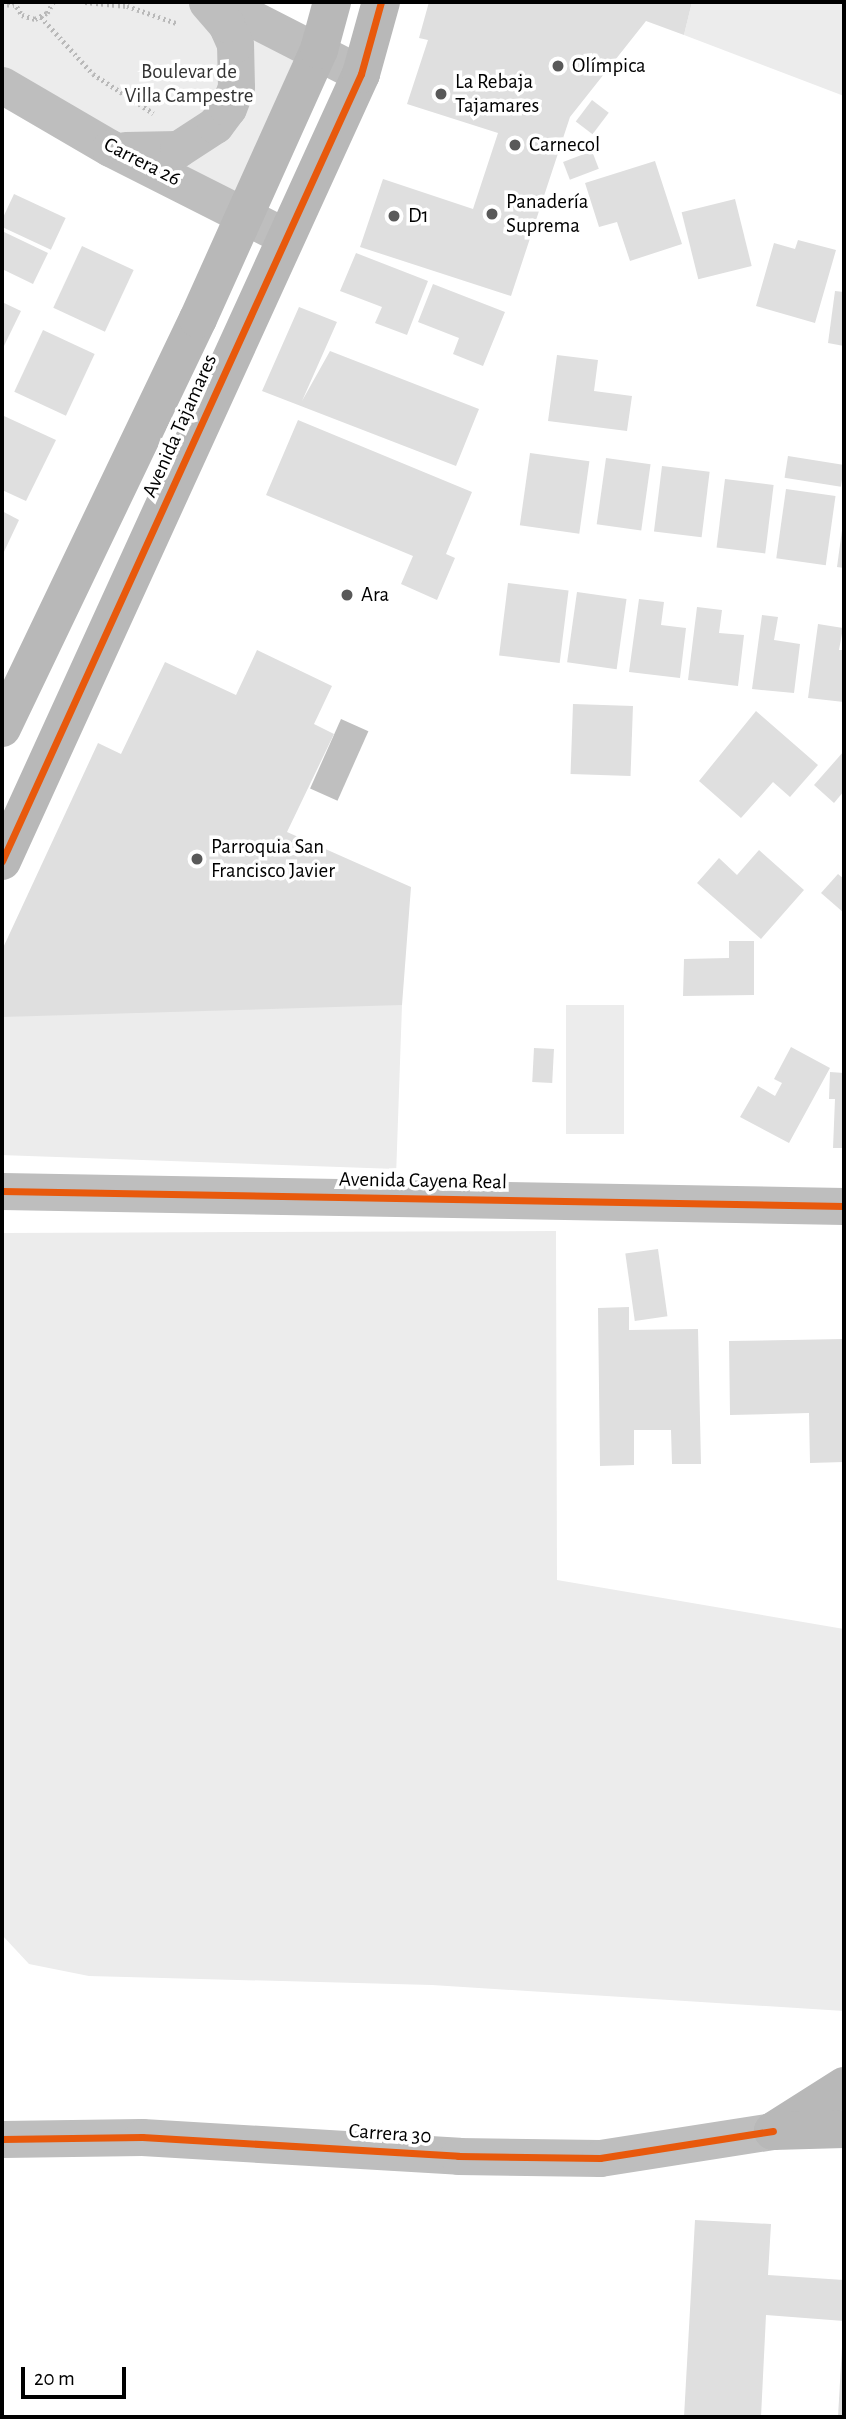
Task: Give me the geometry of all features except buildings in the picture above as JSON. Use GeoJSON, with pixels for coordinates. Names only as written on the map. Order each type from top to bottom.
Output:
{"type":"FeatureCollection","features":[{"type":"Feature","properties":{"kind":"street"},"geometry":{"type":"LineString","coordinates":[[220,2],[319,50],[360,74]]}},
{"type":"Feature","properties":{"kind":"street","name":"Avenida Tajamares"},"geometry":{"type":"LineString","coordinates":[[2,729],[198,319],[319,50],[332,2]]}},
{"type":"Feature","properties":{"kind":"street","name":"Avenida Tajamares"},"geometry":{"type":"LineString","coordinates":[[2,861],[284,236],[360,74],[381,2]]}},
{"type":"Feature","properties":{"kind":"street"},"geometry":{"type":"LineString","coordinates":[[110,148],[157,152],[178,149],[215,125],[228,108],[237,76],[235,44],[226,24],[193,13]]}},
{"type":"Feature","properties":{"kind":"street","name":"Carrera 26"},"geometry":{"type":"LineString","coordinates":[[2,85],[110,148],[284,236]]}},
{"type":"Feature","properties":{"kind":"street","name":"Avenida Cayena Real"},"geometry":{"type":"LineString","coordinates":[[2,1191],[844,1206]]}},
{"type":"Feature","properties":{"kind":"street","name":"Carrera 30"},"geometry":{"type":"LineString","coordinates":[[773,2131],[844,2086]]}},
{"type":"Feature","properties":{"kind":"street","name":"Carrera 30"},"geometry":{"type":"LineString","coordinates":[[2,2139],[142,2137],[458,2156],[600,2158],[773,2131],[844,2129]]}},
{"type":"Feature","properties":{"kind":"path"},"geometry":{"type":"LineString","coordinates":[[41,17],[53,2]]}},
{"type":"Feature","properties":{"kind":"path"},"geometry":{"type":"LineString","coordinates":[[85,2],[193,13]]}},
{"type":"Feature","properties":{"kind":"path"},"geometry":{"type":"LineString","coordinates":[[2,5],[14,4],[22,15],[41,17],[93,74],[161,118]]}},
{"type":"Feature","properties":{"kind":"green space","name":"Boulevar de Villa Campestre"},"geometry":{"type":"Polygon","coordinates":[[[2,2],[206,2],[298,50],[234,198],[2,76],[2,2]]]}},
{"type":"Feature","properties":{"kind":"green space"},"geometry":{"type":"Polygon","coordinates":[[[692,2],[844,2],[844,96],[684,35],[692,2]]]}},
{"type":"Feature","properties":{"kind":"green space"},"geometry":{"type":"Polygon","coordinates":[[[2,991],[402,1005],[396,1169],[2,1155],[2,991]]]}},
{"type":"Feature","properties":{"kind":"green space"},"geometry":{"type":"Polygon","coordinates":[[[566,1005],[624,1005],[624,1134],[566,1134],[566,1005]]]}},
{"type":"Feature","properties":{"kind":"green space"},"geometry":{"type":"Polygon","coordinates":[[[556,1231],[557,1580],[844,1629],[844,2011],[432,1985],[89,1976],[29,1964],[2,1935],[2,1233],[556,1231]]]}},
{"type":"Feature","properties":{"kind":"shaded area"},"geometry":{"type":"Polygon","coordinates":[[[341,719],[368,731],[337,801],[310,788],[341,719]]]}},
{"type":"Feature","properties":{"kind":"cycle path"},"geometry":{"type":"LineString","coordinates":[[2,861],[361,74],[381,2]]}},
{"type":"Feature","properties":{"kind":"cycle path"},"geometry":{"type":"LineString","coordinates":[[2,1191],[844,1206]]}},
{"type":"Feature","properties":{"kind":"cycle path"},"geometry":{"type":"LineString","coordinates":[[2,2139],[142,2137],[458,2156],[600,2158],[773,2131]]}},
{"type":"Feature","properties":{"kind":"place","name":"Olímpica"},"geometry":{"type":"Point","coordinates":[558,66]}},
{"type":"Feature","properties":{"kind":"place","name":"La Rebaja Tajamares"},"geometry":{"type":"Point","coordinates":[441,94]}},
{"type":"Feature","properties":{"kind":"place","name":"Carnecol"},"geometry":{"type":"Point","coordinates":[515,145]}},
{"type":"Feature","properties":{"kind":"place","name":"Panadería Suprema"},"geometry":{"type":"Point","coordinates":[492,214]}},
{"type":"Feature","properties":{"kind":"place","name":"D1"},"geometry":{"type":"Point","coordinates":[394,216]}},
{"type":"Feature","properties":{"kind":"place","name":"Ara"},"geometry":{"type":"Point","coordinates":[347,595]}},
{"type":"Feature","properties":{"kind":"place","name":"Parroquia San Francisco Javier"},"geometry":{"type":"Point","coordinates":[197,859]}}]}
